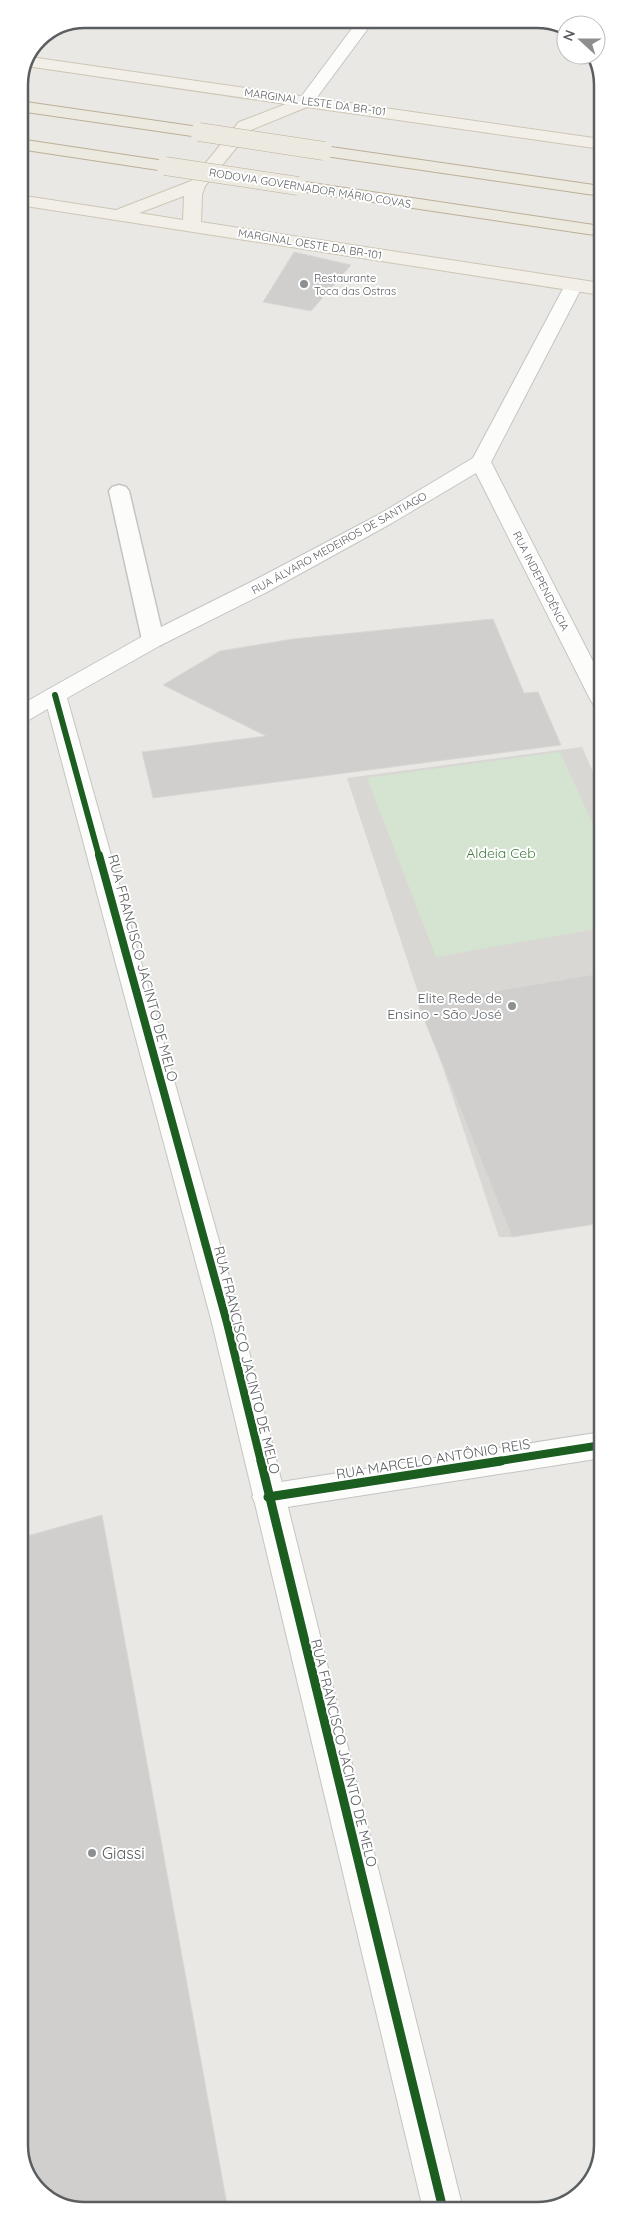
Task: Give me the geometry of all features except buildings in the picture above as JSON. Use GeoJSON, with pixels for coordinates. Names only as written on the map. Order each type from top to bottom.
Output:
{"type":"FeatureCollection","features":[{"type":"Feature","properties":{"kind":"highway"},"geometry":{"type":"LineString","coordinates":[[28,107],[594,190]]}},
{"type":"Feature","properties":{"kind":"highway","name":"RODOVIA GOVERNADOR MÁRIO COVAS"},"geometry":{"type":"LineString","coordinates":[[28,145],[594,230]]}},
{"type":"Feature","properties":{"kind":"main road"},"geometry":{"type":"LineString","coordinates":[[192,227],[194,195],[197,185],[246,126],[306,101],[360,28]]}},
{"type":"Feature","properties":{"kind":"main road","name":"MARGINAL LESTE DA BR-101"},"geometry":{"type":"LineString","coordinates":[[32,63],[594,143]]}},
{"type":"Feature","properties":{"kind":"main road"},"geometry":{"type":"LineString","coordinates":[[236,91],[245,102],[248,111],[246,126]]}},
{"type":"Feature","properties":{"kind":"main road"},"geometry":{"type":"LineString","coordinates":[[246,126],[327,104]]}},
{"type":"Feature","properties":{"kind":"main road"},"geometry":{"type":"LineString","coordinates":[[118,215],[197,185]]}},
{"type":"Feature","properties":{"kind":"main road","name":"MARGINAL OESTE DA BR-101"},"geometry":{"type":"LineString","coordinates":[[28,201],[594,288]]}},
{"type":"Feature","properties":{"kind":"main road"},"geometry":{"type":"LineString","coordinates":[[481,462],[574,285]]}},
{"type":"Feature","properties":{"kind":"main road","name":"RUA ÁLVARO MEDEIROS DE SANTIAGO"},"geometry":{"type":"LineString","coordinates":[[28,711],[153,640],[259,587],[376,524],[481,462]]}},
{"type":"Feature","properties":{"kind":"main road","name":"RUA INDEPENDÊNCIA"},"geometry":{"type":"LineString","coordinates":[[481,462],[594,686]]}},
{"type":"Feature","properties":{"kind":"main road","name":"RUA FRANCISCO JACINTO DE MELO"},"geometry":{"type":"LineString","coordinates":[[55,695],[224,1313],[441,2202]]}},
{"type":"Feature","properties":{"kind":"main road","name":"RUA MARCELO ANTÔNIO REIS"},"geometry":{"type":"LineString","coordinates":[[268,1497],[594,1446]]}},
{"type":"Feature","properties":{"kind":"lane"},"geometry":{"type":"LineString","coordinates":[[119,490],[153,640]]}},
{"type":"Feature","properties":{"kind":"shaded area","name":"Elite Rede de Ensino - São José"},"geometry":{"type":"Polygon","coordinates":[[[582,747],[594,774],[594,1224],[512,1237],[499,1237],[347,778],[582,747]]]}},
{"type":"Feature","properties":{"kind":"green space","name":"Aldeia Ceb"},"geometry":{"type":"Polygon","coordinates":[[[560,752],[594,827],[594,929],[436,957],[367,778],[560,752]]]}},
{"type":"Feature","properties":{"kind":"cycle path"},"geometry":{"type":"LineString","coordinates":[[55,695],[227,1323],[441,2202]]}},
{"type":"Feature","properties":{"kind":"cycle path"},"geometry":{"type":"LineString","coordinates":[[268,1497],[594,1446]]}},
{"type":"Feature","properties":{"kind":"place","name":"Restaurante Toca das Ostras"},"geometry":{"type":"Point","coordinates":[304,284]}},
{"type":"Feature","properties":{"kind":"place","name":"Elite Rede de Ensino - São José"},"geometry":{"type":"Point","coordinates":[512,1006]}},
{"type":"Feature","properties":{"kind":"place","name":"Giassi"},"geometry":{"type":"Point","coordinates":[92,1853]}}]}
